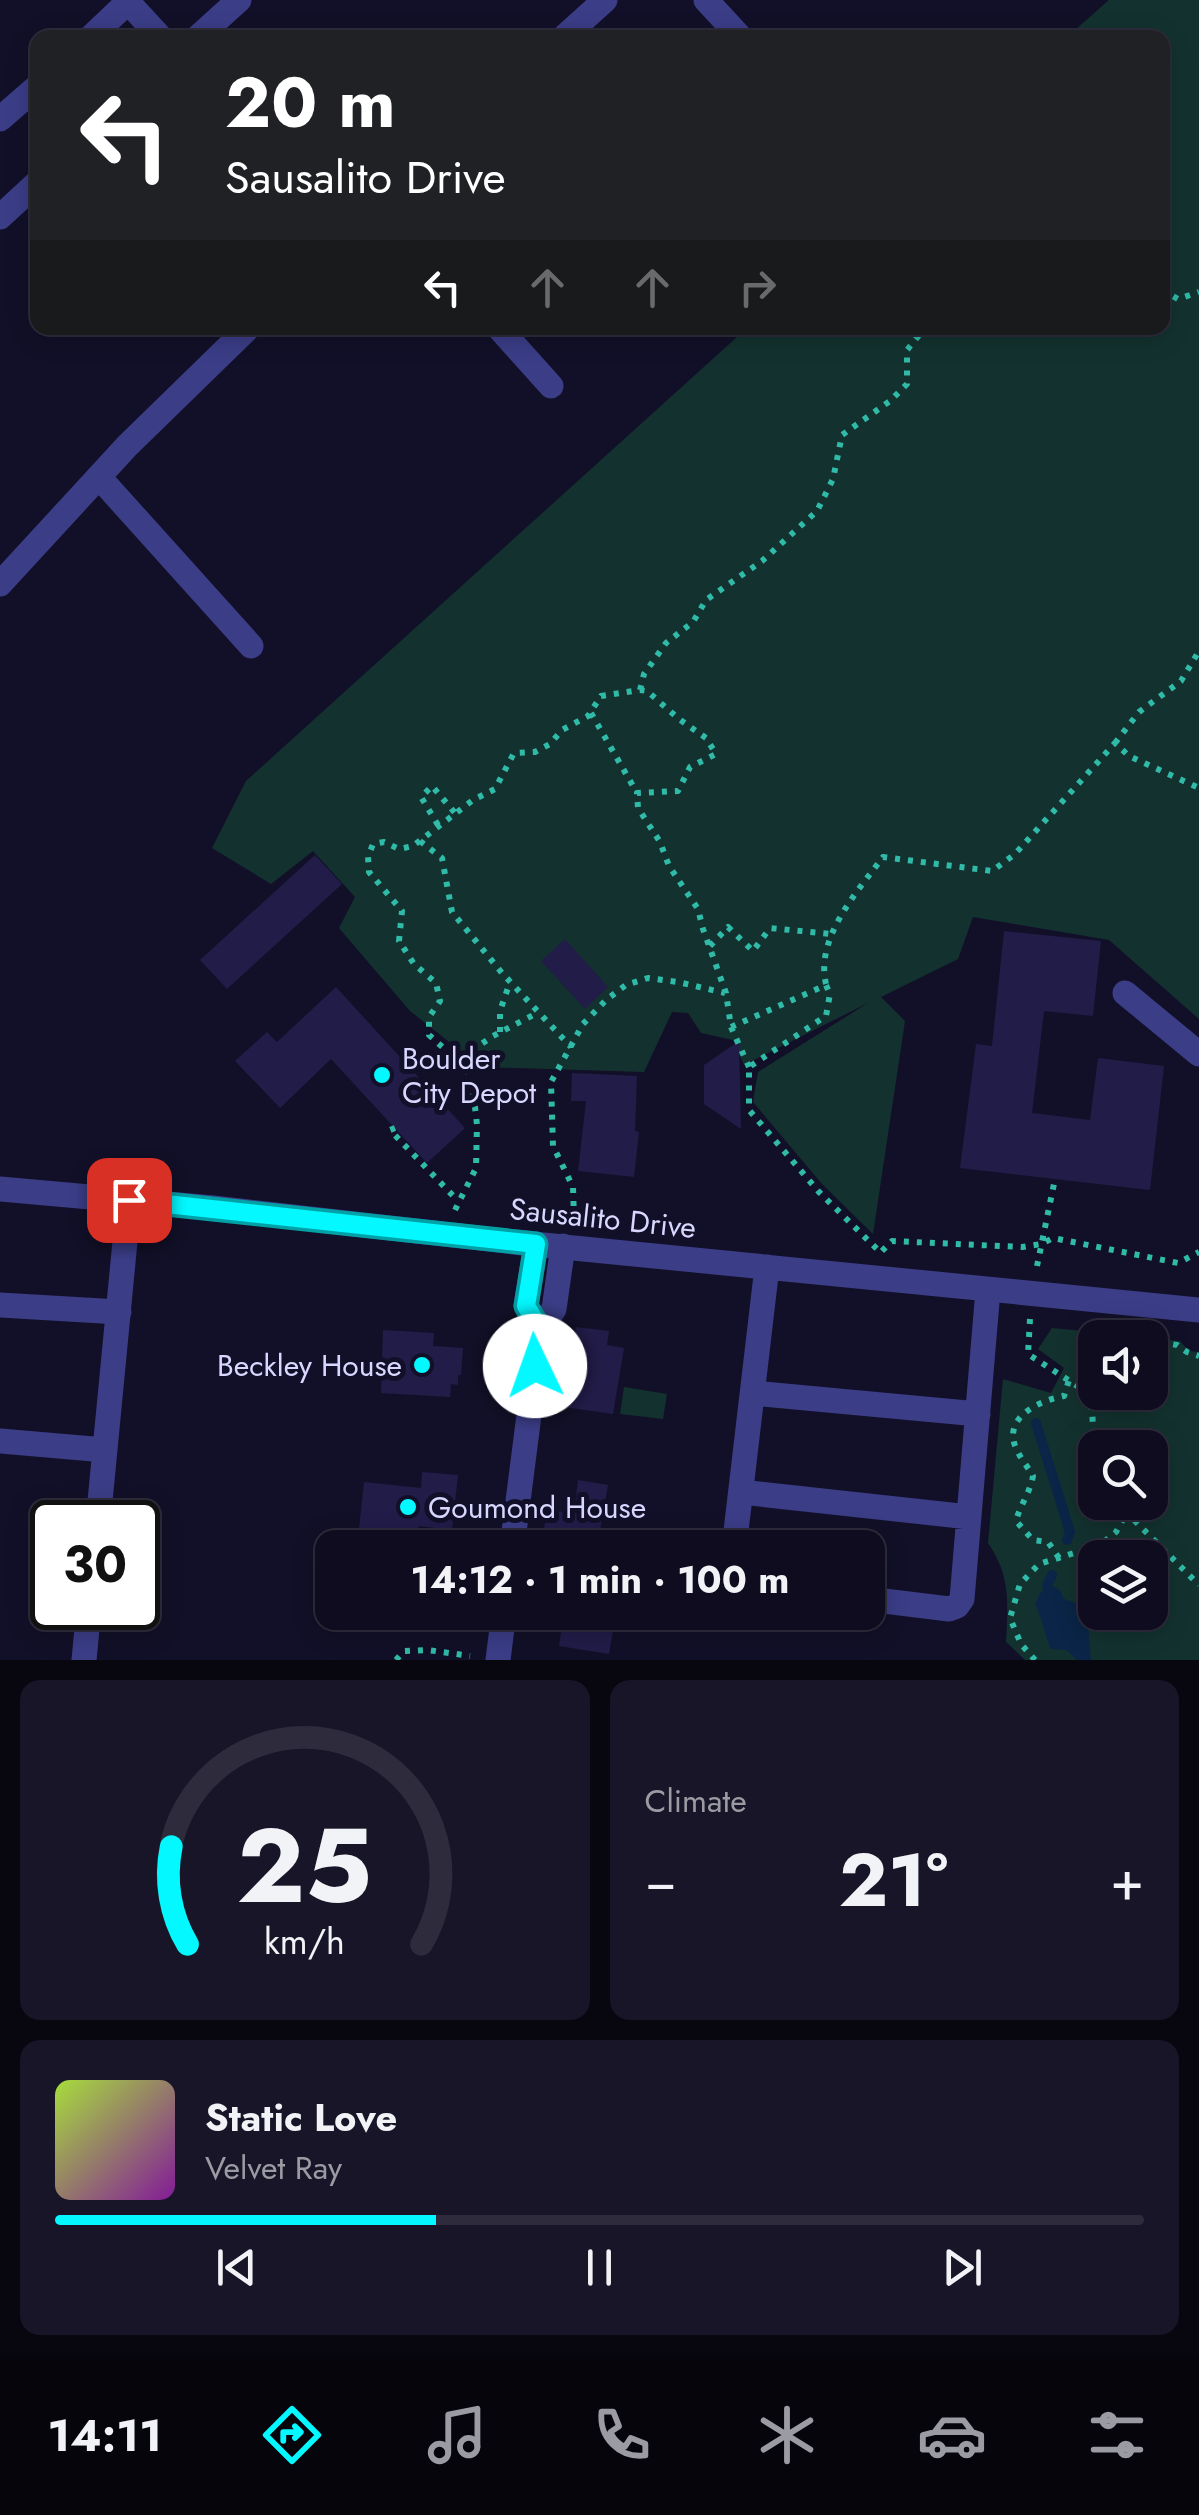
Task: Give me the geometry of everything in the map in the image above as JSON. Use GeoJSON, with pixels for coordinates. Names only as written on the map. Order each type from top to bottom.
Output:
{"type":"FeatureCollection","features":[{"type":"Feature","properties":{"kind":"street"},"geometry":{"type":"LineString","coordinates":[[206,30],[239,0]]}},
{"type":"Feature","properties":{"kind":"street"},"geometry":{"type":"LineString","coordinates":[[572,30],[605,0]]}},
{"type":"Feature","properties":{"kind":"street"},"geometry":{"type":"LineString","coordinates":[[706,0],[734,30]]}},
{"type":"Feature","properties":{"kind":"street"},"geometry":{"type":"LineString","coordinates":[[98,30],[128,1],[154,30]]}},
{"type":"Feature","properties":{"kind":"street"},"geometry":{"type":"LineString","coordinates":[[0,119],[30,93]]}},
{"type":"Feature","properties":{"kind":"street"},"geometry":{"type":"LineString","coordinates":[[0,216],[30,189]]}},
{"type":"Feature","properties":{"kind":"street"},"geometry":{"type":"LineString","coordinates":[[0,584],[99,477],[241,335]]}},
{"type":"Feature","properties":{"kind":"street"},"geometry":{"type":"LineString","coordinates":[[505,335],[550,386]]}},
{"type":"Feature","properties":{"kind":"street"},"geometry":{"type":"LineString","coordinates":[[99,477],[251,646]]}},
{"type":"Feature","properties":{"kind":"street"},"geometry":{"type":"LineString","coordinates":[[1125,993],[1199,1054]]}},
{"type":"Feature","properties":{"kind":"street","name":"Sausalito Drive"},"geometry":{"type":"LineString","coordinates":[[0,1190],[1199,1310]]}},
{"type":"Feature","properties":{"kind":"street"},"geometry":{"type":"LineString","coordinates":[[100,1500],[129,1200]]}},
{"type":"Feature","properties":{"kind":"street"},"geometry":{"type":"LineString","coordinates":[[536,1244],[526,1306],[540,1329]]}},
{"type":"Feature","properties":{"kind":"street"},"geometry":{"type":"LineString","coordinates":[[514,1530],[540,1329],[554,1309],[568,1247]]}},
{"type":"Feature","properties":{"kind":"street"},"geometry":{"type":"LineString","coordinates":[[736,1530],[767,1267]]}},
{"type":"Feature","properties":{"kind":"street"},"geometry":{"type":"LineString","coordinates":[[885,1600],[949,1609],[962,1598],[988,1290]]}},
{"type":"Feature","properties":{"kind":"street"},"geometry":{"type":"LineString","coordinates":[[0,1305],[119,1312]]}},
{"type":"Feature","properties":{"kind":"street"},"geometry":{"type":"LineString","coordinates":[[753,1393],[978,1414]]}},
{"type":"Feature","properties":{"kind":"street"},"geometry":{"type":"LineString","coordinates":[[0,1440],[105,1450]]}},
{"type":"Feature","properties":{"kind":"street"},"geometry":{"type":"LineString","coordinates":[[741,1492],[969,1516]]}},
{"type":"Feature","properties":{"kind":"street"},"geometry":{"type":"LineString","coordinates":[[84,1660],[87,1630]]}},
{"type":"Feature","properties":{"kind":"street"},"geometry":{"type":"LineString","coordinates":[[498,1660],[502,1630]]}},
{"type":"Feature","properties":{"kind":"path"},"geometry":{"type":"LineString","coordinates":[[1170,294],[1178,299],[1199,292]]}},
{"type":"Feature","properties":{"kind":"path"},"geometry":{"type":"LineString","coordinates":[[640,690],[644,674],[666,643],[693,622],[706,600],[762,560],[816,511],[833,478],[842,435],[907,384],[907,350],[919,335]]}},
{"type":"Feature","properties":{"kind":"path"},"geometry":{"type":"LineString","coordinates":[[749,1067],[826,1016],[830,994],[823,970],[828,942],[853,897],[883,857],[992,871],[1015,854],[1139,712],[1181,681],[1199,652]]}},
{"type":"Feature","properties":{"kind":"path"},"geometry":{"type":"LineString","coordinates":[[445,1234],[476,1168],[472,1080],[460,1058],[428,1035],[429,1017],[440,1001],[436,983],[414,964],[399,941],[402,910],[368,872],[373,844],[384,842],[399,849],[413,846],[454,813],[495,789],[514,754],[535,752],[550,744],[562,730],[591,712],[601,696],[640,690],[647,691],[706,738],[716,754],[690,767],[678,792],[637,794]]}},
{"type":"Feature","properties":{"kind":"path"},"geometry":{"type":"LineString","coordinates":[[591,712],[637,794],[638,808],[660,842],[669,866],[698,909],[726,993],[731,1027],[749,1067],[749,1110],[818,1192],[880,1252]]}},
{"type":"Feature","properties":{"kind":"path"},"geometry":{"type":"LineString","coordinates":[[1115,743],[1129,756],[1199,788]]}},
{"type":"Feature","properties":{"kind":"path"},"geometry":{"type":"LineString","coordinates":[[438,825],[421,797],[432,786],[454,813]]}},
{"type":"Feature","properties":{"kind":"path"},"geometry":{"type":"LineString","coordinates":[[420,840],[442,858],[452,912],[510,982],[571,1046]]}},
{"type":"Feature","properties":{"kind":"path"},"geometry":{"type":"LineString","coordinates":[[710,946],[728,926],[753,951],[770,928],[832,934]]}},
{"type":"Feature","properties":{"kind":"path"},"geometry":{"type":"LineString","coordinates":[[568,1247],[573,1187],[553,1146],[552,1082],[583,1024],[626,985],[648,978],[726,993]]}},
{"type":"Feature","properties":{"kind":"path"},"geometry":{"type":"LineString","coordinates":[[500,1032],[500,1011],[510,982]]}},
{"type":"Feature","properties":{"kind":"path"},"geometry":{"type":"LineString","coordinates":[[731,1027],[826,985]]}},
{"type":"Feature","properties":{"kind":"path"},"geometry":{"type":"LineString","coordinates":[[460,1058],[538,1012]]}},
{"type":"Feature","properties":{"kind":"path"},"geometry":{"type":"LineString","coordinates":[[394,1128],[390,1130],[458,1202]]}},
{"type":"Feature","properties":{"kind":"path"},"geometry":{"type":"LineString","coordinates":[[1036,1275],[1055,1180]]}},
{"type":"Feature","properties":{"kind":"path"},"geometry":{"type":"LineString","coordinates":[[878,1278],[880,1252],[892,1240],[1022,1247],[1053,1238],[1178,1263],[1199,1252]]}},
{"type":"Feature","properties":{"kind":"path"},"geometry":{"type":"LineString","coordinates":[[1030,1318],[1028,1354],[1078,1386]]}},
{"type":"Feature","properties":{"kind":"path"},"geometry":{"type":"LineString","coordinates":[[1168,1342],[1199,1356]]}},
{"type":"Feature","properties":{"kind":"path"},"geometry":{"type":"LineString","coordinates":[[1060,1558],[1048,1542],[1034,1540],[1016,1521],[1033,1476],[1013,1437],[1030,1407],[1064,1396],[1069,1380]]}},
{"type":"Feature","properties":{"kind":"path"},"geometry":{"type":"LineString","coordinates":[[1036,1660],[1021,1644],[1010,1618],[1020,1584],[1039,1564],[1100,1545],[1116,1532],[1123,1520]]}},
{"type":"Feature","properties":{"kind":"path"},"geometry":{"type":"LineString","coordinates":[[1132,1520],[1199,1585]]}},
{"type":"Feature","properties":{"kind":"path"},"geometry":{"type":"LineString","coordinates":[[396,1660],[404,1651],[469,1655]]}},
{"type":"Feature","properties":{"kind":"green space"},"geometry":{"type":"Polygon","coordinates":[[[1109,0],[1199,0],[1199,1019],[1109,940],[973,917],[958,959],[881,997],[905,1021],[873,1234],[822,1184],[753,1102],[758,1072],[868,1003],[744,1065],[733,1040],[701,1033],[688,1013],[672,1012],[644,1072],[481,1067],[410,1011],[339,928],[355,897],[313,851],[271,884],[212,848],[246,781],[739,335],[1170,335],[1170,30],[1075,30],[1109,0]]]}},
{"type":"Feature","properties":{"kind":"green space"},"geometry":{"type":"Polygon","coordinates":[[[1052,1328],[1078,1330],[1078,1410],[1168,1410],[1168,1340],[1180,1341],[1189,1351],[1199,1352],[1199,1660],[1025,1660],[1006,1642],[1004,1579],[988,1543],[1003,1379],[1051,1393],[1064,1368],[1038,1349],[1052,1328]]]}},
{"type":"Feature","properties":{"kind":"green space"},"geometry":{"type":"Polygon","coordinates":[[[624,1387],[667,1394],[663,1419],[620,1414],[624,1387]]]}},
{"type":"Feature","properties":{"kind":"water"},"geometry":{"type":"Polygon","coordinates":[[[1047,1585],[1059,1589],[1064,1599],[1078,1604],[1078,1630],[1088,1630],[1091,1660],[1077,1660],[1066,1650],[1051,1649],[1035,1605],[1047,1585]]]}},
{"type":"Feature","properties":{"kind":"building"},"geometry":{"type":"Polygon","coordinates":[[[315,855],[342,884],[227,989],[200,960],[315,855]]]}},
{"type":"Feature","properties":{"kind":"building"},"geometry":{"type":"Polygon","coordinates":[[[1004,931],[1101,941],[1093,1016],[1044,1011],[1032,1113],[1090,1120],[1098,1058],[1164,1066],[1150,1190],[960,1168],[976,1044],[992,1046],[1004,931]]]}},
{"type":"Feature","properties":{"kind":"building"},"geometry":{"type":"Polygon","coordinates":[[[565,939],[608,987],[585,1009],[541,961],[565,939]]]}},
{"type":"Feature","properties":{"kind":"building","name":"Boulder City Depot"},"geometry":{"type":"Polygon","coordinates":[[[336,987],[465,1128],[427,1163],[331,1059],[280,1108],[235,1061],[267,1032],[277,1042],[336,987]]]}},
{"type":"Feature","properties":{"kind":"building"},"geometry":{"type":"Polygon","coordinates":[[[739,1041],[741,1129],[704,1104],[704,1065],[739,1041]]]}},
{"type":"Feature","properties":{"kind":"building"},"geometry":{"type":"Polygon","coordinates":[[[572,1073],[637,1076],[635,1131],[639,1132],[634,1177],[578,1171],[586,1101],[571,1101],[572,1073]]]}},
{"type":"Feature","properties":{"kind":"building"},"geometry":{"type":"Polygon","coordinates":[[[576,1327],[609,1331],[607,1345],[624,1348],[613,1414],[564,1407],[576,1327]]]}},
{"type":"Feature","properties":{"kind":"building","name":"Beckley House"},"geometry":{"type":"Polygon","coordinates":[[[383,1330],[434,1333],[433,1346],[463,1348],[461,1375],[458,1385],[451,1384],[450,1397],[381,1393],[383,1330]]]}},
{"type":"Feature","properties":{"kind":"building","name":"Goumond House"},"geometry":{"type":"Polygon","coordinates":[[[422,1472],[458,1475],[452,1530],[419,1526],[419,1530],[359,1529],[364,1482],[421,1488],[422,1472]]]}},
{"type":"Feature","properties":{"kind":"building"},"geometry":{"type":"Polygon","coordinates":[[[578,1480],[608,1485],[600,1530],[544,1530],[547,1509],[574,1514],[578,1480]]]}},
{"type":"Feature","properties":{"kind":"building"},"geometry":{"type":"Polygon","coordinates":[[[561,1630],[613,1630],[609,1654],[559,1646],[561,1630]]]}},
{"type":"Feature","properties":{"kind":"waterway"},"geometry":{"type":"LineString","coordinates":[[1036,1423],[1070,1532],[1067,1540]]}},
{"type":"Feature","properties":{"kind":"waterway"},"geometry":{"type":"LineString","coordinates":[[1052,1575],[1047,1585],[1052,1594]]}},
{"type":"Feature","properties":{"kind":"place","name":"Boulder City Depot"},"geometry":{"type":"Point","coordinates":[382,1075]}},
{"type":"Feature","properties":{"kind":"place","name":"Beckley House"},"geometry":{"type":"Point","coordinates":[422,1365]}},
{"type":"Feature","properties":{"kind":"place","name":"Goumond House"},"geometry":{"type":"Point","coordinates":[408,1507]}},
{"type":"Feature","properties":{"kind":"route"},"geometry":{"type":"LineString","coordinates":[[129,1200],[536,1244],[526,1306],[540,1329],[535,1366]]}}]}
